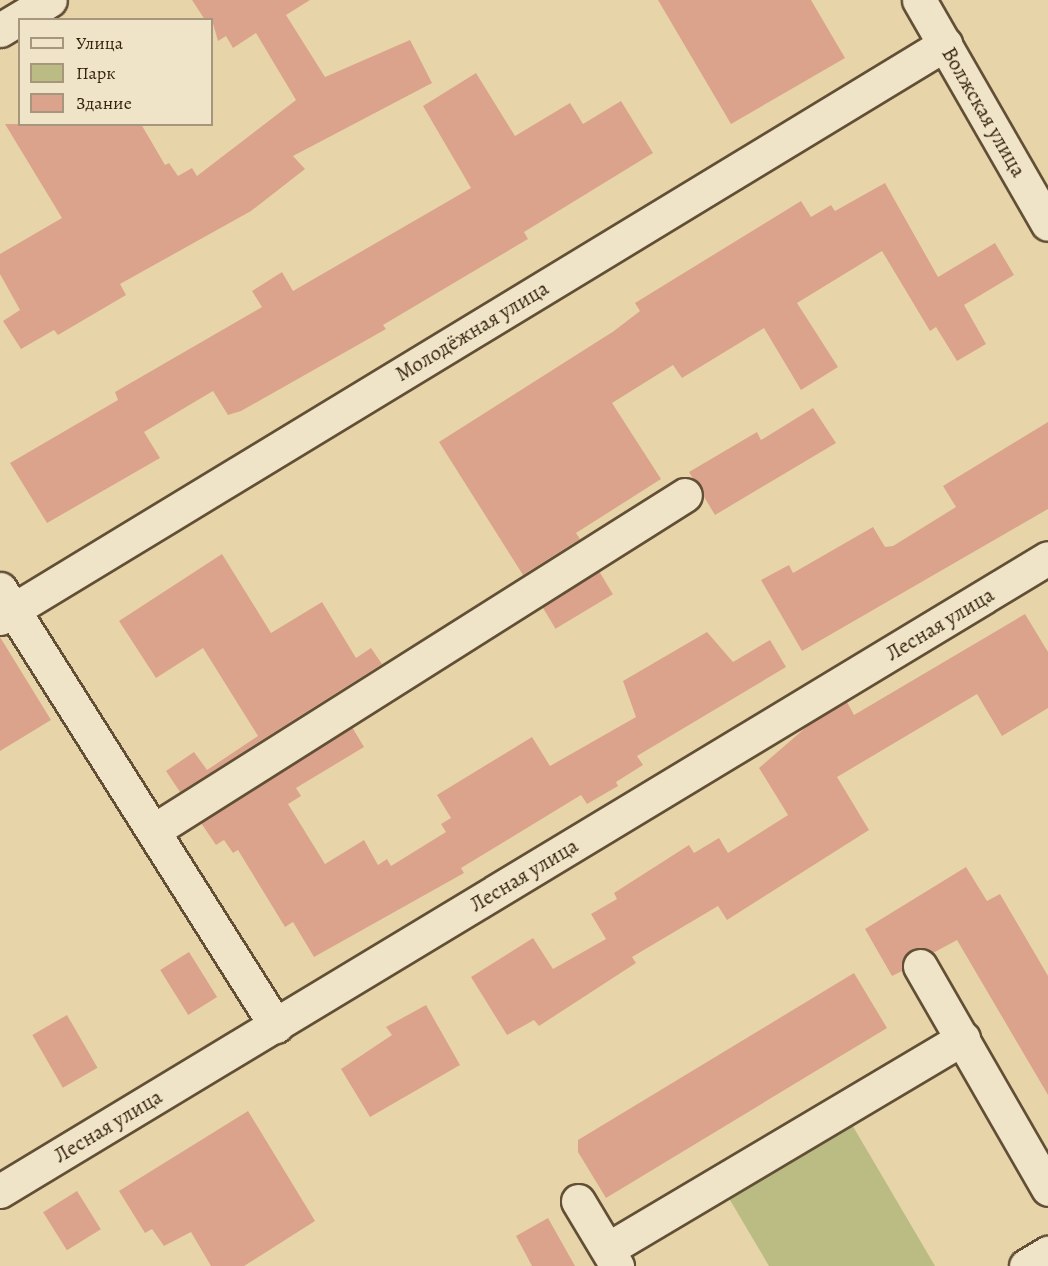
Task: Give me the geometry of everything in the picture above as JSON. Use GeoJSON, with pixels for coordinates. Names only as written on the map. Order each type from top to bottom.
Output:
{"type":"FeatureCollection","features":[{"type":"Feature","properties":{"kind":"street"},"geometry":{"type":"LineString","coordinates":[[20,18],[50,0]]}},
{"type":"Feature","properties":{"kind":"street","name":"Волжская улица"},"geometry":{"type":"LineString","coordinates":[[920,0],[1048,224]]}},
{"type":"Feature","properties":{"kind":"street"},"geometry":{"type":"LineString","coordinates":[[0,30],[18,19]]}},
{"type":"Feature","properties":{"kind":"street","name":"Молодёжная улица"},"geometry":{"type":"LineString","coordinates":[[4,606],[945,44]]}},
{"type":"Feature","properties":{"kind":"street"},"geometry":{"type":"LineString","coordinates":[[153,831],[685,495]]}},
{"type":"Feature","properties":{"kind":"street","name":"Лесная улица"},"geometry":{"type":"LineString","coordinates":[[0,1191],[1048,558]]}},
{"type":"Feature","properties":{"kind":"street"},"geometry":{"type":"LineString","coordinates":[[4,606],[153,831],[276,1026]]}},
{"type":"Feature","properties":{"kind":"street"},"geometry":{"type":"LineString","coordinates":[[920,966],[1048,1189]]}},
{"type":"Feature","properties":{"kind":"street"},"geometry":{"type":"LineString","coordinates":[[578,1201],[612,1258],[963,1038]]}},
{"type":"Feature","properties":{"kind":"street"},"geometry":{"type":"LineString","coordinates":[[1026,1266],[1048,1254]]}},
{"type":"Feature","properties":{"kind":"green space"},"geometry":{"type":"Polygon","coordinates":[[[851,1123],[935,1266],[769,1266],[727,1195],[851,1123]]]}},
{"type":"Feature","properties":{"kind":"building"},"geometry":{"type":"Polygon","coordinates":[[[192,0],[310,0],[286,15],[325,77],[410,40],[432,83],[293,156],[305,169],[251,211],[120,284],[126,295],[58,335],[54,330],[21,349],[3,321],[20,310],[0,274],[0,254],[62,218],[5,124],[18,124],[18,126],[142,126],[165,165],[169,163],[178,176],[192,168],[197,176],[296,100],[256,33],[233,48],[226,36],[218,41],[213,18],[204,18],[192,0]]]}},
{"type":"Feature","properties":{"kind":"building"},"geometry":{"type":"Polygon","coordinates":[[[658,0],[811,0],[845,58],[731,124],[658,0]]]}},
{"type":"Feature","properties":{"kind":"building"},"geometry":{"type":"Polygon","coordinates":[[[476,73],[515,136],[570,103],[583,124],[621,101],[653,153],[524,232],[528,239],[383,325],[386,329],[241,411],[228,415],[213,391],[144,432],[160,458],[47,523],[10,463],[118,400],[115,392],[262,307],[252,291],[282,272],[293,291],[471,188],[423,106],[476,73]]]}},
{"type":"Feature","properties":{"kind":"building"},"geometry":{"type":"Polygon","coordinates":[[[885,183],[938,277],[995,243],[1014,275],[964,305],[986,344],[957,361],[936,327],[930,331],[882,251],[797,303],[838,367],[801,390],[764,328],[682,378],[673,365],[612,403],[661,479],[576,533],[580,539],[523,575],[439,442],[614,331],[640,311],[635,303],[801,201],[811,217],[831,205],[835,211],[885,183]]]}},
{"type":"Feature","properties":{"kind":"building"},"geometry":{"type":"Polygon","coordinates":[[[813,408],[836,443],[715,515],[689,472],[757,432],[761,440],[813,408]]]}},
{"type":"Feature","properties":{"kind":"building"},"geometry":{"type":"Polygon","coordinates":[[[1048,422],[1048,509],[802,651],[761,580],[789,565],[793,573],[873,527],[885,547],[893,546],[956,507],[943,486],[1048,422]]]}},
{"type":"Feature","properties":{"kind":"building"},"geometry":{"type":"Polygon","coordinates":[[[222,554],[271,633],[322,602],[356,658],[371,648],[382,664],[180,792],[166,771],[194,752],[207,770],[258,736],[203,648],[156,678],[119,621],[222,554]]]}},
{"type":"Feature","properties":{"kind":"building"},"geometry":{"type":"Polygon","coordinates":[[[599,571],[613,594],[555,629],[542,606],[599,571]]]}},
{"type":"Feature","properties":{"kind":"building"},"geometry":{"type":"Polygon","coordinates":[[[1025,614],[1048,652],[1048,708],[1002,736],[977,694],[837,777],[869,830],[727,920],[718,906],[632,957],[636,963],[539,1026],[534,1020],[507,1035],[471,977],[533,938],[553,969],[606,939],[591,914],[617,899],[614,893],[689,845],[694,853],[719,838],[728,853],[788,815],[759,768],[811,723],[847,702],[854,715],[1025,614]]]}},
{"type":"Feature","properties":{"kind":"building"},"geometry":{"type":"Polygon","coordinates":[[[707,632],[733,662],[770,640],[786,667],[637,756],[643,765],[616,782],[618,786],[587,804],[581,795],[461,868],[464,873],[314,957],[293,922],[285,927],[238,850],[233,853],[224,840],[216,845],[201,823],[352,727],[364,747],[296,788],[301,796],[288,804],[325,864],[364,840],[378,865],[387,859],[391,866],[446,832],[441,824],[451,818],[437,795],[532,737],[550,766],[636,717],[623,681],[707,632]]]}},
{"type":"Feature","properties":{"kind":"building"},"geometry":{"type":"Polygon","coordinates":[[[0,637],[51,720],[0,751],[0,637]]]}},
{"type":"Feature","properties":{"kind":"building"},"geometry":{"type":"Polygon","coordinates":[[[966,867],[987,901],[1000,894],[1048,976],[1048,1095],[957,940],[933,953],[911,950],[902,971],[892,976],[865,929],[966,867]]]}},
{"type":"Feature","properties":{"kind":"building"},"geometry":{"type":"Polygon","coordinates":[[[189,952],[217,997],[188,1015],[160,970],[189,952]]]}},
{"type":"Feature","properties":{"kind":"building"},"geometry":{"type":"Polygon","coordinates":[[[854,973],[887,1028],[606,1198],[578,1152],[578,1140],[854,973]]]}},
{"type":"Feature","properties":{"kind":"building"},"geometry":{"type":"Polygon","coordinates":[[[426,1005],[460,1065],[370,1117],[341,1069],[392,1035],[386,1027],[426,1005]]]}},
{"type":"Feature","properties":{"kind":"building"},"geometry":{"type":"Polygon","coordinates":[[[67,1015],[98,1068],[63,1088],[32,1035],[67,1015]]]}},
{"type":"Feature","properties":{"kind":"building"},"geometry":{"type":"Polygon","coordinates":[[[248,1111],[315,1221],[244,1266],[211,1266],[191,1232],[164,1246],[152,1229],[145,1233],[119,1191],[248,1111]]]}},
{"type":"Feature","properties":{"kind":"building"},"geometry":{"type":"Polygon","coordinates":[[[77,1191],[101,1229],[67,1250],[43,1212],[77,1191]]]}},
{"type":"Feature","properties":{"kind":"building"},"geometry":{"type":"Polygon","coordinates":[[[548,1218],[575,1266],[532,1266],[516,1236],[548,1218]]]}}]}
